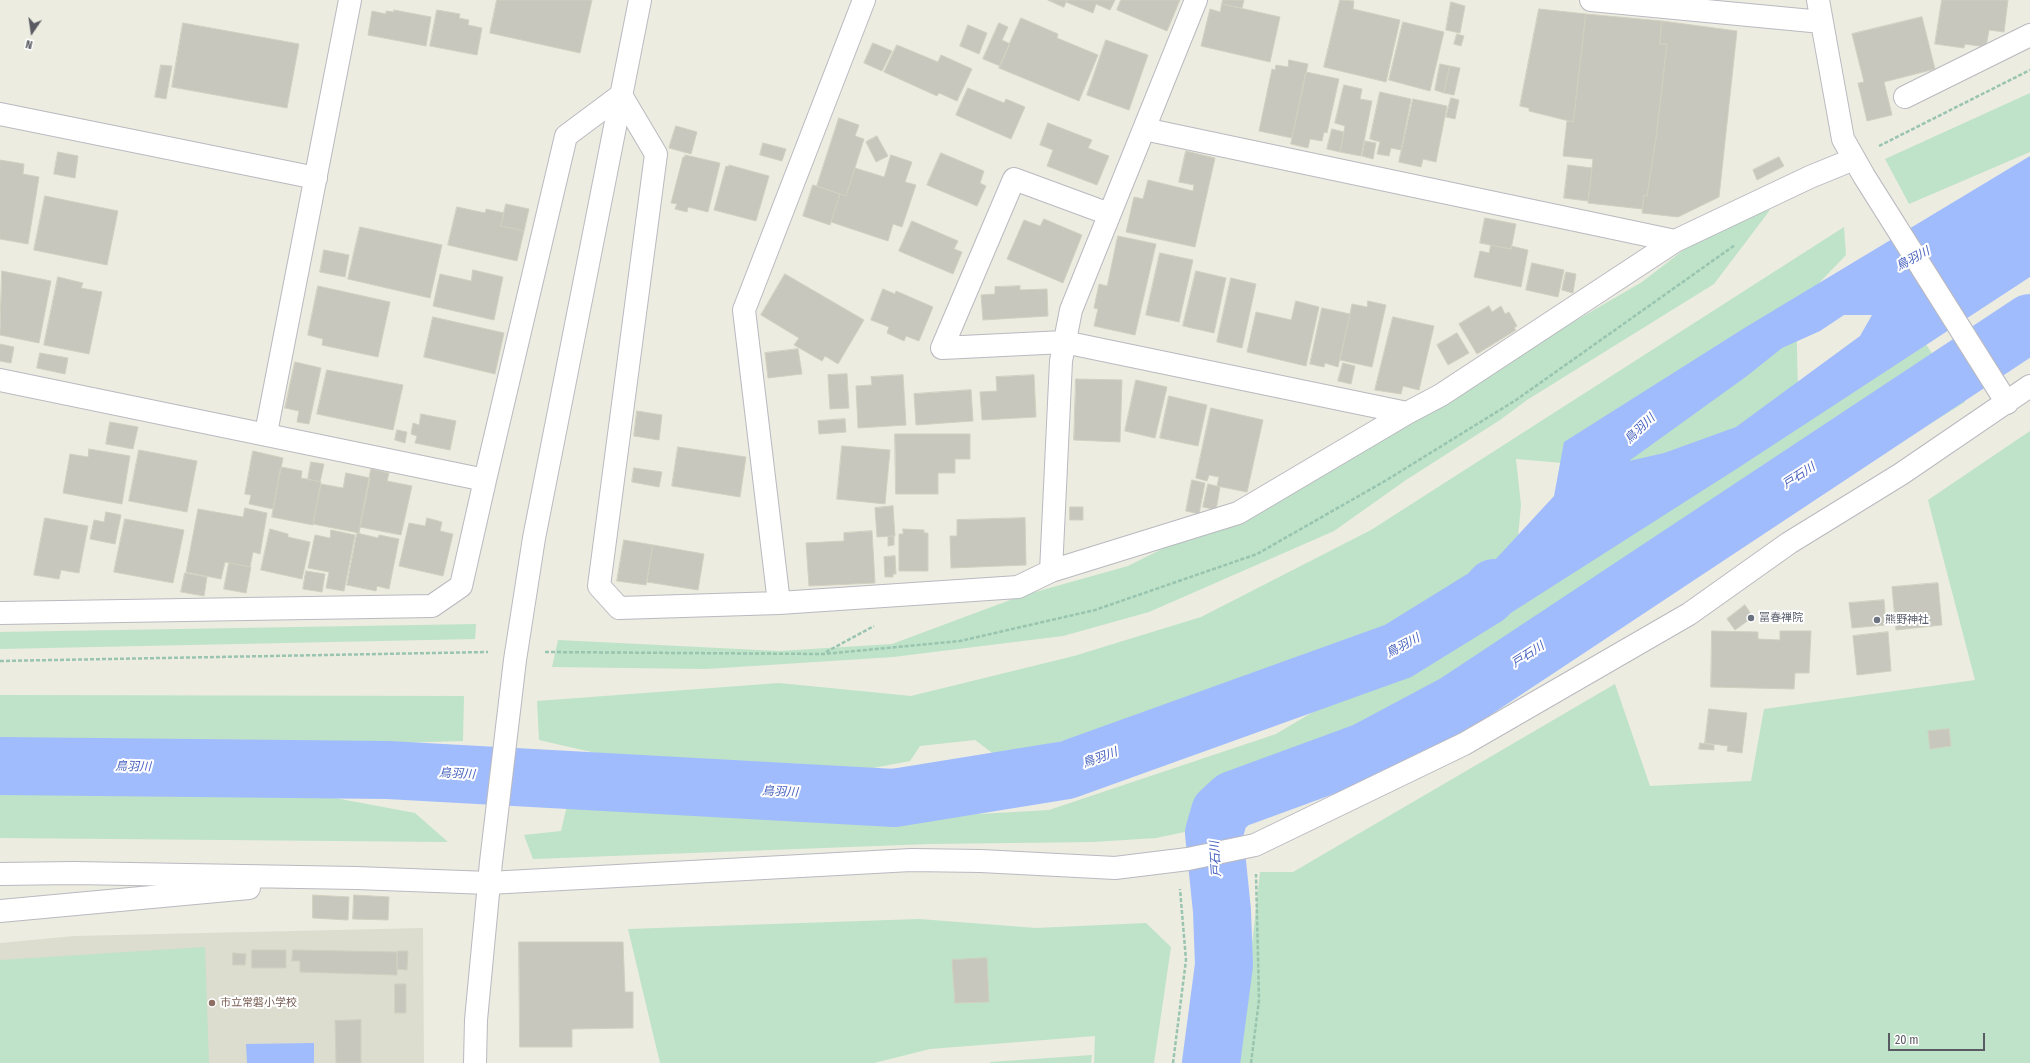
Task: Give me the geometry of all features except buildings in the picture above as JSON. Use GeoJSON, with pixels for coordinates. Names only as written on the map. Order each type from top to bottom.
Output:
{"type":"FeatureCollection","features":[{"type":"Feature","properties":{"kind":"street"},"geometry":{"type":"LineString","coordinates":[[266,433],[350,0]]}},
{"type":"Feature","properties":{"kind":"street"},"geometry":{"type":"LineString","coordinates":[[475,1063],[476,1020],[490,873],[516,656],[534,538],[640,0]]}},
{"type":"Feature","properties":{"kind":"street"},"geometry":{"type":"LineString","coordinates":[[779,603],[744,310],[864,0]]}},
{"type":"Feature","properties":{"kind":"street"},"geometry":{"type":"LineString","coordinates":[[1051,571],[1061,361],[1070,310],[1196,0]]}},
{"type":"Feature","properties":{"kind":"street"},"geometry":{"type":"LineString","coordinates":[[1591,0],[1822,22]]}},
{"type":"Feature","properties":{"kind":"street"},"geometry":{"type":"LineString","coordinates":[[1818,0],[1843,139],[1859,168],[2006,403]]}},
{"type":"Feature","properties":{"kind":"street"},"geometry":{"type":"LineString","coordinates":[[1905,96],[2030,35]]}},
{"type":"Feature","properties":{"kind":"street"},"geometry":{"type":"LineString","coordinates":[[0,613],[432,606],[460,586],[566,136],[621,95]]}},
{"type":"Feature","properties":{"kind":"street"},"geometry":{"type":"LineString","coordinates":[[621,95],[656,154],[599,586],[619,608],[779,603],[1018,586],[1051,571],[1238,513],[1406,413],[1441,395],[1675,241],[1810,177],[1859,168]]}},
{"type":"Feature","properties":{"kind":"street"},"geometry":{"type":"LineString","coordinates":[[0,114],[316,178]]}},
{"type":"Feature","properties":{"kind":"street"},"geometry":{"type":"LineString","coordinates":[[1144,130],[1675,241]]}},
{"type":"Feature","properties":{"kind":"street"},"geometry":{"type":"LineString","coordinates":[[1109,214],[1014,179],[942,348],[1064,342],[1406,413]]}},
{"type":"Feature","properties":{"kind":"street"},"geometry":{"type":"LineString","coordinates":[[0,380],[266,433],[485,480]]}},
{"type":"Feature","properties":{"kind":"street"},"geometry":{"type":"LineString","coordinates":[[0,874],[74,873],[356,878],[911,860],[981,861],[1115,868],[1183,859],[1248,847],[1464,744],[1689,614],[1789,543],[1901,474],[2030,386]]}},
{"type":"Feature","properties":{"kind":"street"},"geometry":{"type":"LineString","coordinates":[[0,912],[356,878]]}},
{"type":"Feature","properties":{"kind":"path"},"geometry":{"type":"LineString","coordinates":[[1859,168],[2030,70]]}},
{"type":"Feature","properties":{"kind":"path"},"geometry":{"type":"LineString","coordinates":[[0,661],[516,656]]}},
{"type":"Feature","properties":{"kind":"path"},"geometry":{"type":"LineString","coordinates":[[1248,847],[1259,1000],[1251,1063]]}},
{"type":"Feature","properties":{"kind":"path"},"geometry":{"type":"LineString","coordinates":[[1173,1063],[1186,960],[1183,859]]}},
{"type":"Feature","properties":{"kind":"shaded area","name":"市立常磐小学校"},"geometry":{"type":"Polygon","coordinates":[[[423,928],[424,1063],[0,1063],[0,943],[74,936],[423,928]]]}},
{"type":"Feature","properties":{"kind":"green space"},"geometry":{"type":"Polygon","coordinates":[[[2030,93],[2030,152],[1909,204],[1885,159],[2030,93]]]}},
{"type":"Feature","properties":{"kind":"green space"},"geometry":{"type":"Polygon","coordinates":[[[1770,210],[1714,284],[1527,400],[1500,420],[1406,480],[1334,531],[1149,612],[1063,636],[893,657],[706,669],[552,667],[558,640],[779,651],[892,644],[1021,596],[1128,566],[1384,438],[1465,385],[1642,282],[1707,232],[1744,215],[1770,210]]]}},
{"type":"Feature","properties":{"kind":"green space"},"geometry":{"type":"Polygon","coordinates":[[[1844,227],[1846,255],[1796,307],[1798,391],[1722,448],[1657,471],[1516,459],[1521,505],[1516,558],[1429,610],[1358,647],[1268,675],[1136,721],[999,758],[975,740],[920,746],[910,761],[757,790],[539,740],[537,701],[779,683],[911,696],[1074,656],[1201,617],[1371,530],[1844,227]]]}},
{"type":"Feature","properties":{"kind":"green space"},"geometry":{"type":"Polygon","coordinates":[[[1925,343],[1965,402],[1513,684],[1350,771],[1247,819],[1156,838],[1093,842],[929,844],[533,859],[524,835],[561,831],[569,797],[608,796],[636,775],[823,823],[1049,810],[1276,734],[1658,507],[1925,343]]]}},
{"type":"Feature","properties":{"kind":"green space"},"geometry":{"type":"Polygon","coordinates":[[[2030,431],[2030,1063],[1239,1063],[1260,872],[1293,872],[1615,684],[1650,786],[1751,781],[1764,709],[1975,680],[1928,500],[2030,431]]]}},
{"type":"Feature","properties":{"kind":"green space"},"geometry":{"type":"Polygon","coordinates":[[[476,624],[475,639],[0,649],[0,632],[476,624]]]}},
{"type":"Feature","properties":{"kind":"green space"},"geometry":{"type":"Polygon","coordinates":[[[0,695],[464,696],[463,741],[128,751],[0,751],[0,695]]]}},
{"type":"Feature","properties":{"kind":"green space"},"geometry":{"type":"Polygon","coordinates":[[[0,793],[319,795],[415,813],[448,842],[0,838],[0,793]]]}},
{"type":"Feature","properties":{"kind":"green space"},"geometry":{"type":"Polygon","coordinates":[[[919,919],[1036,928],[1146,923],[1171,947],[1154,1063],[1094,1063],[1095,1036],[930,1049],[874,1063],[660,1063],[628,929],[919,919]]]}},
{"type":"Feature","properties":{"kind":"green space"},"geometry":{"type":"Polygon","coordinates":[[[205,947],[209,1063],[0,1063],[0,960],[205,947]]]}},
{"type":"Feature","properties":{"kind":"green space"},"geometry":{"type":"Polygon","coordinates":[[[1092,1055],[1091,1063],[990,1063],[990,1062],[1092,1055]]]}},
{"type":"Feature","properties":{"kind":"water"},"geometry":{"type":"Polygon","coordinates":[[[2030,156],[2030,277],[1738,468],[1506,616],[1423,638],[1554,496],[1564,442],[1746,327],[2030,156]],[[1844,315],[1820,331],[1782,348],[1747,376],[1629,461],[1664,453],[1736,427],[1860,336],[1872,315],[1844,315]]]}},
{"type":"Feature","properties":{"kind":"water"},"geometry":{"type":"Polygon","coordinates":[[[314,1043],[314,1063],[247,1063],[246,1044],[314,1043]]]}},
{"type":"Feature","properties":{"kind":"waterway","name":"戸石川"},"geometry":{"type":"LineString","coordinates":[[1211,1063],[1224,965],[1222,911],[1214,833],[1220,812],[1233,800],[1364,752],[1456,703],[2030,323]]}},
{"type":"Feature","properties":{"kind":"waterway","name":"鳥羽川"},"geometry":{"type":"LineString","coordinates":[[0,766],[388,770],[894,798],[1067,770],[1398,651],[1487,596],[1494,588]]}},
{"type":"Feature","properties":{"kind":"place","name":"冨春禅院"},"geometry":{"type":"Point","coordinates":[1751,618]}},
{"type":"Feature","properties":{"kind":"place","name":"熊野神社"},"geometry":{"type":"Point","coordinates":[1877,620]}},
{"type":"Feature","properties":{"kind":"place","name":"市立常磐小学校"},"geometry":{"type":"Point","coordinates":[212,1003]}}]}
